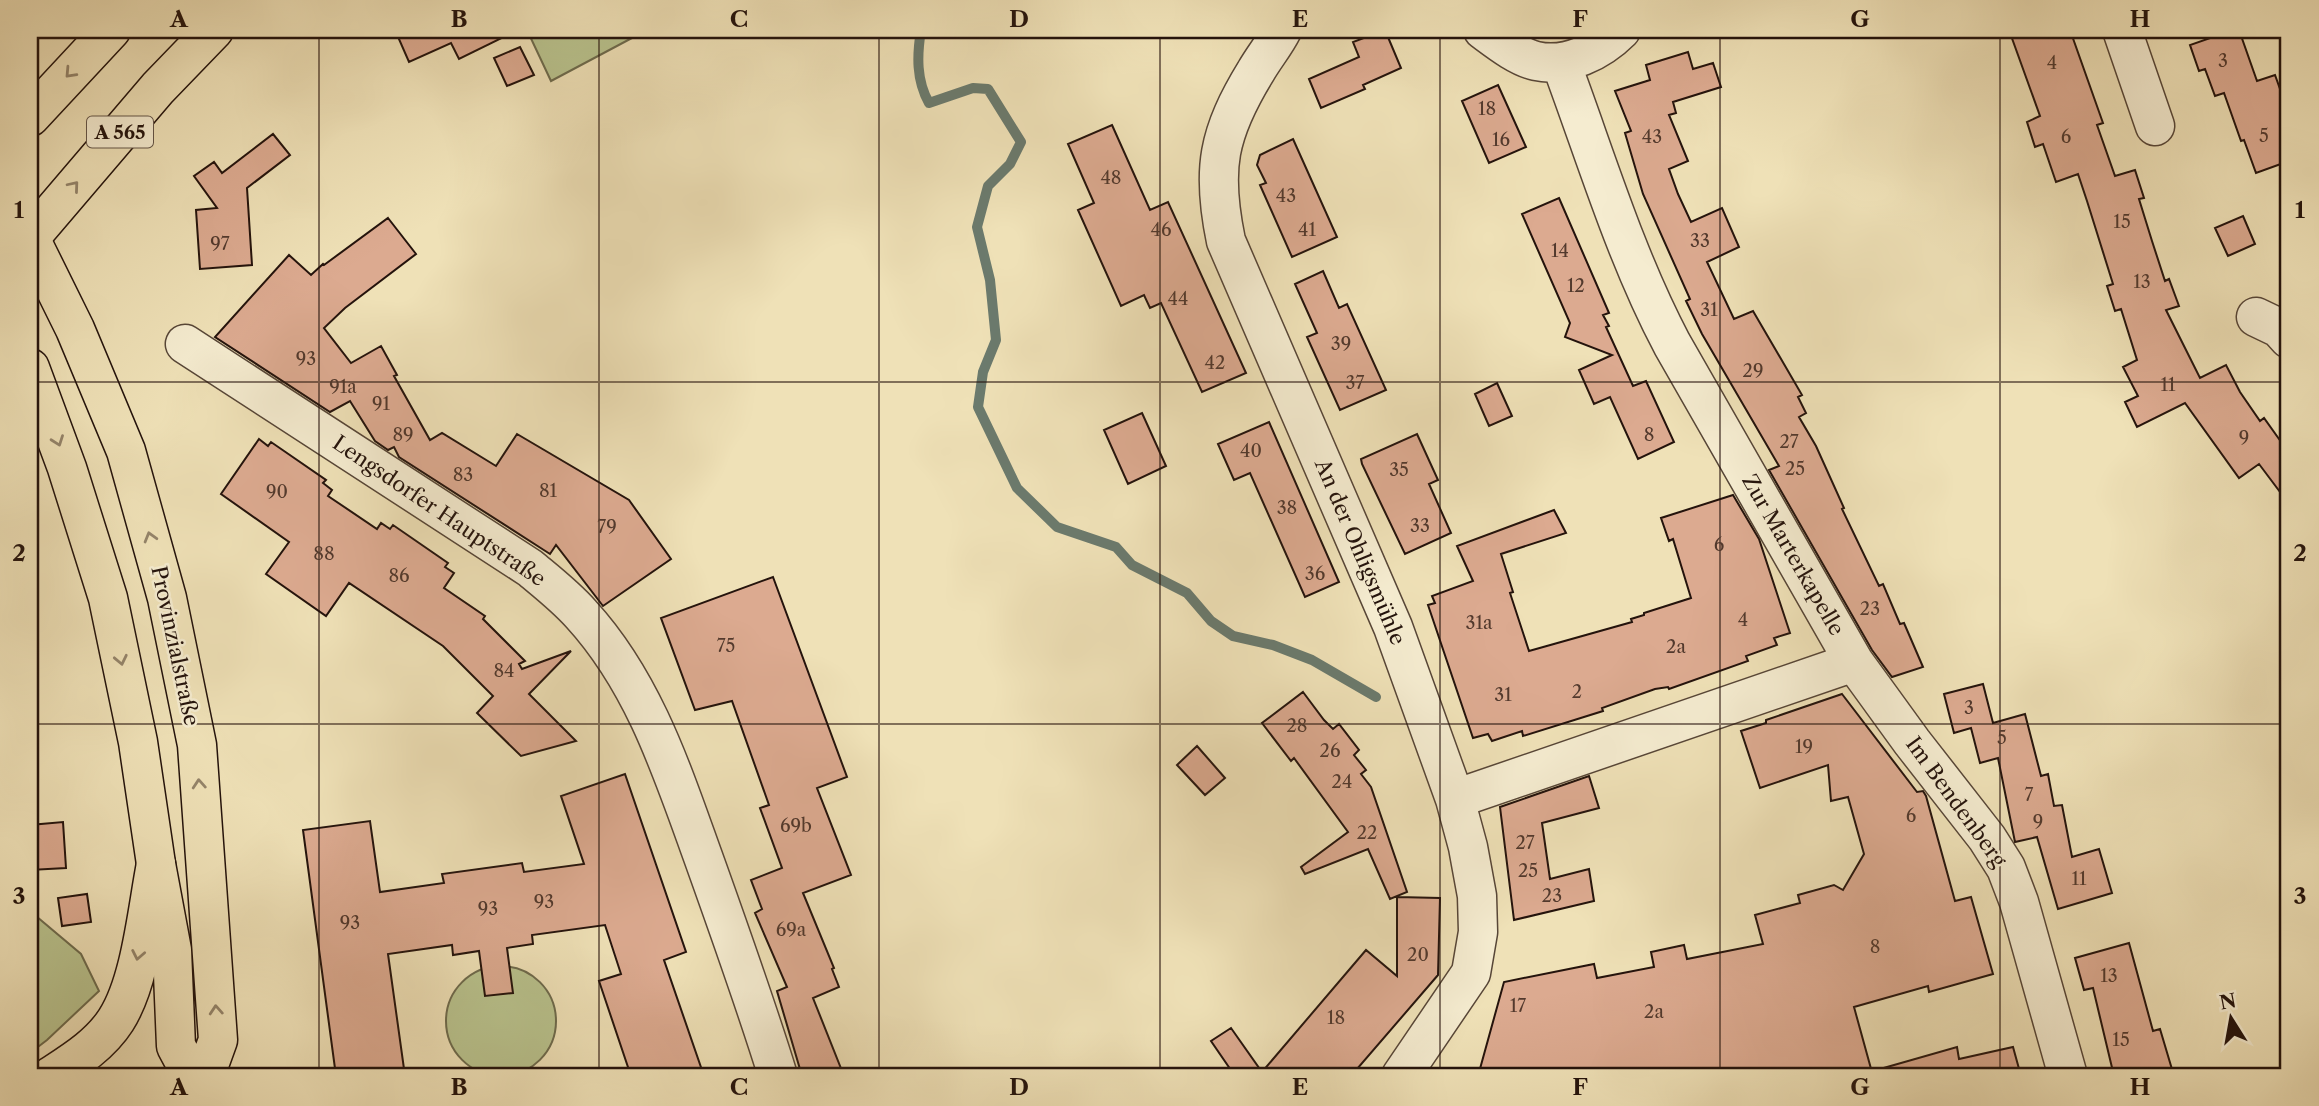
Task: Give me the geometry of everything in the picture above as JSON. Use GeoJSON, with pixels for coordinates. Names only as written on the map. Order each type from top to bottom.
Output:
{"type":"FeatureCollection","features":[{"type":"Feature","properties":{"kind":"main road"},"geometry":{"type":"LineString","coordinates":[[30,117],[111,30]]}},
{"type":"Feature","properties":{"kind":"main road","name":"A 565"},"geometry":{"type":"LineString","coordinates":[[30,238],[158,88],[214,30]]}},
{"type":"Feature","properties":{"kind":"main road","name":"Provinzialstraße"},"geometry":{"type":"LineString","coordinates":[[30,238],[75,329],[126,451],[167,598],[197,745],[218,1040],[205,1076]]}},
{"type":"Feature","properties":{"kind":"main road"},"geometry":{"type":"LineString","coordinates":[[32,372],[67,468],[108,598],[138,742],[172,950],[176,1046],[192,1076]]}},
{"type":"Feature","properties":{"kind":"main road"},"geometry":{"type":"LineString","coordinates":[[51,1076],[87,1052],[116,1020],[134,979],[156,864]]}},
{"type":"Feature","properties":{"kind":"street","name":"An der Ohligsmühle"},"geometry":{"type":"LineString","coordinates":[[1282,30],[1235,108],[1220,151],[1217,174],[1218,205],[1226,241],[1393,627],[1455,799],[1477,896],[1478,932],[1471,972],[1401,1076]]}},
{"type":"Feature","properties":{"kind":"street"},"geometry":{"type":"LineString","coordinates":[[1483,30],[1534,61],[1561,63],[1595,51],[1621,30]]}},
{"type":"Feature","properties":{"kind":"street"},"geometry":{"type":"LineString","coordinates":[[2122,30],[2155,126]]}},
{"type":"Feature","properties":{"kind":"street","name":"Zur Marterkapelle"},"geometry":{"type":"LineString","coordinates":[[1455,799],[1854,662],[1651,304],[1561,63]]}},
{"type":"Feature","properties":{"kind":"street"},"geometry":{"type":"LineString","coordinates":[[2256,317],[2279,328],[2289,339]]}},
{"type":"Feature","properties":{"kind":"street","name":"Lengsdorfer Hauptstraße"},"geometry":{"type":"LineString","coordinates":[[185,344],[530,568],[565,598],[601,638],[634,687],[659,738],[752,992],[778,1076]]}},
{"type":"Feature","properties":{"kind":"street","name":"Im Bendenberg"},"geometry":{"type":"LineString","coordinates":[[1854,662],[1912,743],[1987,838],[2006,869],[2019,902],[2067,1076]]}},
{"type":"Feature","properties":{"kind":"green space"},"geometry":{"type":"Polygon","coordinates":[[[527,30],[647,30],[551,81],[527,30]]]}},
{"type":"Feature","properties":{"kind":"green space"},"geometry":{"type":"Polygon","coordinates":[[[30,911],[81,954],[99,991],[30,1053],[30,911]]]}},
{"type":"Feature","properties":{"kind":"green space"},"geometry":{"type":"Polygon","coordinates":[[[501,966],[522,970],[540,982],[552,1000],[556,1021],[552,1042],[540,1060],[522,1072],[501,1076],[480,1072],[462,1060],[450,1042],[446,1021],[450,1000],[462,982],[480,970],[501,966]]]}},
{"type":"Feature","properties":{"kind":"building"},"geometry":{"type":"Polygon","coordinates":[[[395,30],[518,30],[459,59],[451,43],[409,62],[395,30]]]}},
{"type":"Feature","properties":{"kind":"building"},"geometry":{"type":"Polygon","coordinates":[[[1385,30],[1401,68],[1363,85],[1365,89],[1321,108],[1309,79],[1359,57],[1353,42],[1385,30]]]}},
{"type":"Feature","properties":{"kind":"building"},"geometry":{"type":"Polygon","coordinates":[[[2009,30],[2070,30],[2103,123],[2097,125],[2115,176],[2135,170],[2144,198],[2139,199],[2152,241],[2165,281],[2169,279],[2179,306],[2166,310],[2200,378],[2226,365],[2260,421],[2264,418],[2289,453],[2289,504],[2259,464],[2239,478],[2185,403],[2137,427],[2125,402],[2138,396],[2123,367],[2137,360],[2121,309],[2115,311],[2107,286],[2113,284],[2087,201],[2078,174],[2056,182],[2043,144],[2035,147],[2027,122],[2040,116],[2009,30]]]}},
{"type":"Feature","properties":{"kind":"building"},"geometry":{"type":"Polygon","coordinates":[[[2239,30],[2257,81],[2275,75],[2289,114],[2289,161],[2256,173],[2224,93],[2215,96],[2205,69],[2199,71],[2190,45],[2239,30]]]}},
{"type":"Feature","properties":{"kind":"building"},"geometry":{"type":"Polygon","coordinates":[[[520,47],[534,75],[507,86],[494,58],[520,47]]]}},
{"type":"Feature","properties":{"kind":"building"},"geometry":{"type":"Polygon","coordinates":[[[1688,52],[1693,69],[1713,63],[1721,87],[1673,102],[1676,113],[1669,115],[1688,161],[1669,169],[1678,194],[1691,222],[1722,208],[1739,247],[1707,262],[1734,319],[1753,311],[1802,395],[1798,397],[1806,413],[1799,417],[1816,446],[1844,508],[1842,509],[1879,586],[1883,584],[1923,667],[1892,677],[1872,650],[1769,470],[1779,466],[1702,334],[1686,301],[1690,299],[1643,194],[1625,133],[1631,131],[1615,91],[1650,80],[1646,65],[1688,52]]]}},
{"type":"Feature","properties":{"kind":"building"},"geometry":{"type":"Polygon","coordinates":[[[1498,85],[1526,147],[1489,163],[1462,101],[1498,85]]]}},
{"type":"Feature","properties":{"kind":"building"},"geometry":{"type":"Polygon","coordinates":[[[1112,125],[1150,210],[1168,202],[1246,373],[1202,392],[1161,303],[1150,308],[1144,295],[1121,306],[1078,210],[1094,203],[1068,144],[1112,125]]]}},
{"type":"Feature","properties":{"kind":"building"},"geometry":{"type":"Polygon","coordinates":[[[273,134],[290,155],[247,188],[252,265],[200,269],[196,210],[217,208],[194,176],[214,162],[222,173],[273,134]]]}},
{"type":"Feature","properties":{"kind":"building"},"geometry":{"type":"Polygon","coordinates":[[[1293,139],[1337,237],[1292,257],[1260,185],[1266,183],[1257,165],[1260,155],[1293,139]]]}},
{"type":"Feature","properties":{"kind":"building"},"geometry":{"type":"Polygon","coordinates":[[[1559,198],[1609,313],[1603,315],[1609,326],[1606,327],[1633,386],[1646,381],[1674,442],[1638,459],[1610,397],[1594,404],[1579,370],[1612,355],[1565,337],[1570,323],[1522,214],[1559,198]]]}},
{"type":"Feature","properties":{"kind":"building"},"geometry":{"type":"Polygon","coordinates":[[[2243,216],[2255,244],[2228,256],[2215,228],[2243,216]]]}},
{"type":"Feature","properties":{"kind":"building"},"geometry":{"type":"Polygon","coordinates":[[[388,218],[416,254],[345,308],[324,328],[351,363],[381,346],[397,375],[394,376],[430,440],[442,433],[496,466],[517,434],[629,500],[671,559],[603,606],[556,545],[550,554],[399,457],[394,447],[388,450],[375,441],[350,401],[330,412],[215,337],[289,255],[311,275],[388,218]]]}},
{"type":"Feature","properties":{"kind":"building"},"geometry":{"type":"Polygon","coordinates":[[[1323,271],[1339,308],[1347,304],[1386,390],[1340,410],[1307,337],[1317,333],[1295,284],[1323,271]]]}},
{"type":"Feature","properties":{"kind":"building"},"geometry":{"type":"Polygon","coordinates":[[[1497,383],[1512,416],[1489,426],[1475,394],[1497,383]]]}},
{"type":"Feature","properties":{"kind":"building"},"geometry":{"type":"Polygon","coordinates":[[[1142,413],[1166,466],[1128,484],[1104,430],[1142,413]]]}},
{"type":"Feature","properties":{"kind":"building"},"geometry":{"type":"Polygon","coordinates":[[[1269,422],[1339,582],[1305,597],[1250,473],[1234,480],[1218,444],[1269,422]]]}},
{"type":"Feature","properties":{"kind":"building"},"geometry":{"type":"Polygon","coordinates":[[[1417,434],[1438,480],[1429,484],[1451,533],[1405,554],[1361,459],[1417,434]]]}},
{"type":"Feature","properties":{"kind":"building"},"geometry":{"type":"Polygon","coordinates":[[[259,439],[268,446],[271,442],[326,480],[323,483],[332,490],[328,496],[377,529],[381,523],[390,529],[393,525],[448,563],[445,567],[454,573],[444,588],[485,616],[483,619],[525,661],[519,664],[522,669],[571,651],[529,694],[576,741],[521,756],[477,713],[493,696],[443,646],[349,583],[326,616],[266,574],[289,542],[221,494],[259,439]]]}},
{"type":"Feature","properties":{"kind":"building"},"geometry":{"type":"Polygon","coordinates":[[[1733,495],[1759,539],[1790,633],[1774,638],[1777,645],[1746,656],[1748,661],[1669,689],[1655,689],[1602,708],[1603,711],[1523,736],[1522,731],[1492,741],[1488,734],[1473,738],[1428,605],[1435,603],[1432,596],[1473,581],[1457,546],[1554,510],[1566,533],[1501,554],[1513,592],[1510,593],[1529,651],[1632,622],[1631,619],[1644,613],[1691,598],[1673,539],[1669,541],[1661,518],[1733,495]]]}},
{"type":"Feature","properties":{"kind":"building"},"geometry":{"type":"Polygon","coordinates":[[[773,577],[847,777],[817,788],[851,875],[803,893],[834,968],[832,969],[839,987],[813,998],[844,1076],[802,1076],[777,991],[787,987],[755,913],[762,909],[751,880],[782,868],[760,808],[769,805],[732,701],[695,710],[661,618],[773,577]]]}},
{"type":"Feature","properties":{"kind":"building"},"geometry":{"type":"Polygon","coordinates":[[[1983,684],[1993,723],[2025,714],[2041,776],[2048,774],[2054,806],[2062,805],[2072,857],[2099,849],[2112,893],[2058,909],[2037,837],[2015,842],[1998,758],[1980,763],[1971,728],[1954,733],[1944,694],[1983,684]]]}},
{"type":"Feature","properties":{"kind":"building"},"geometry":{"type":"Polygon","coordinates":[[[1303,692],[1324,720],[1333,729],[1339,724],[1359,750],[1354,755],[1366,770],[1361,774],[1371,787],[1407,892],[1390,899],[1368,849],[1305,874],[1301,867],[1348,832],[1294,758],[1291,761],[1262,723],[1303,692]]]}},
{"type":"Feature","properties":{"kind":"building"},"geometry":{"type":"Polygon","coordinates":[[[1842,694],[1917,792],[1923,791],[1926,796],[1955,901],[1971,897],[1993,974],[1929,992],[1928,986],[1854,1007],[1873,1076],[1478,1076],[1504,982],[1594,964],[1597,978],[1654,967],[1651,952],[1684,945],[1687,959],[1763,944],[1755,915],[1800,903],[1798,895],[1834,885],[1843,890],[1864,854],[1848,797],[1831,801],[1828,765],[1760,788],[1741,731],[1842,694]]]}},
{"type":"Feature","properties":{"kind":"building"},"geometry":{"type":"Polygon","coordinates":[[[1197,746],[1225,778],[1205,795],[1177,765],[1197,746]]]}},
{"type":"Feature","properties":{"kind":"building"},"geometry":{"type":"Polygon","coordinates":[[[625,774],[686,952],[664,960],[704,1076],[631,1076],[599,981],[621,974],[605,925],[532,935],[533,944],[507,948],[513,993],[485,996],[479,951],[453,955],[452,945],[388,954],[405,1076],[336,1076],[303,830],[370,821],[380,892],[444,883],[442,874],[522,863],[524,872],[584,864],[561,796],[625,774]]]}},
{"type":"Feature","properties":{"kind":"building"},"geometry":{"type":"Polygon","coordinates":[[[1589,776],[1599,808],[1542,823],[1550,879],[1589,869],[1594,901],[1514,920],[1500,807],[1589,776]]]}},
{"type":"Feature","properties":{"kind":"building"},"geometry":{"type":"Polygon","coordinates":[[[63,822],[66,868],[30,870],[30,825],[63,822]]]}},
{"type":"Feature","properties":{"kind":"building"},"geometry":{"type":"Polygon","coordinates":[[[87,894],[91,922],[62,926],[58,898],[87,894]]]}},
{"type":"Feature","properties":{"kind":"building"},"geometry":{"type":"Polygon","coordinates":[[[1397,897],[1440,898],[1438,975],[1351,1076],[1235,1076],[1211,1041],[1231,1028],[1262,1072],[1366,950],[1397,976],[1397,897]]]}},
{"type":"Feature","properties":{"kind":"building"},"geometry":{"type":"Polygon","coordinates":[[[2129,943],[2153,1031],[2160,1029],[2174,1076],[2114,1076],[2093,988],[2084,990],[2075,958],[2129,943]]]}},
{"type":"Feature","properties":{"kind":"building"},"geometry":{"type":"Polygon","coordinates":[[[1957,1047],[1959,1059],[2013,1047],[2021,1076],[1881,1076],[1880,1069],[1957,1047]]]}},
{"type":"Feature","properties":{"kind":"waterway"},"geometry":{"type":"LineString","coordinates":[[921,30],[919,67],[929,103],[973,88],[988,89],[1021,142],[1010,164],[988,186],[977,227],[990,280],[996,340],[983,372],[978,407],[1017,488],[1057,527],[1116,547],[1132,565],[1187,593],[1211,621],[1233,636],[1273,645],[1312,660],[1376,697]]}}]}
